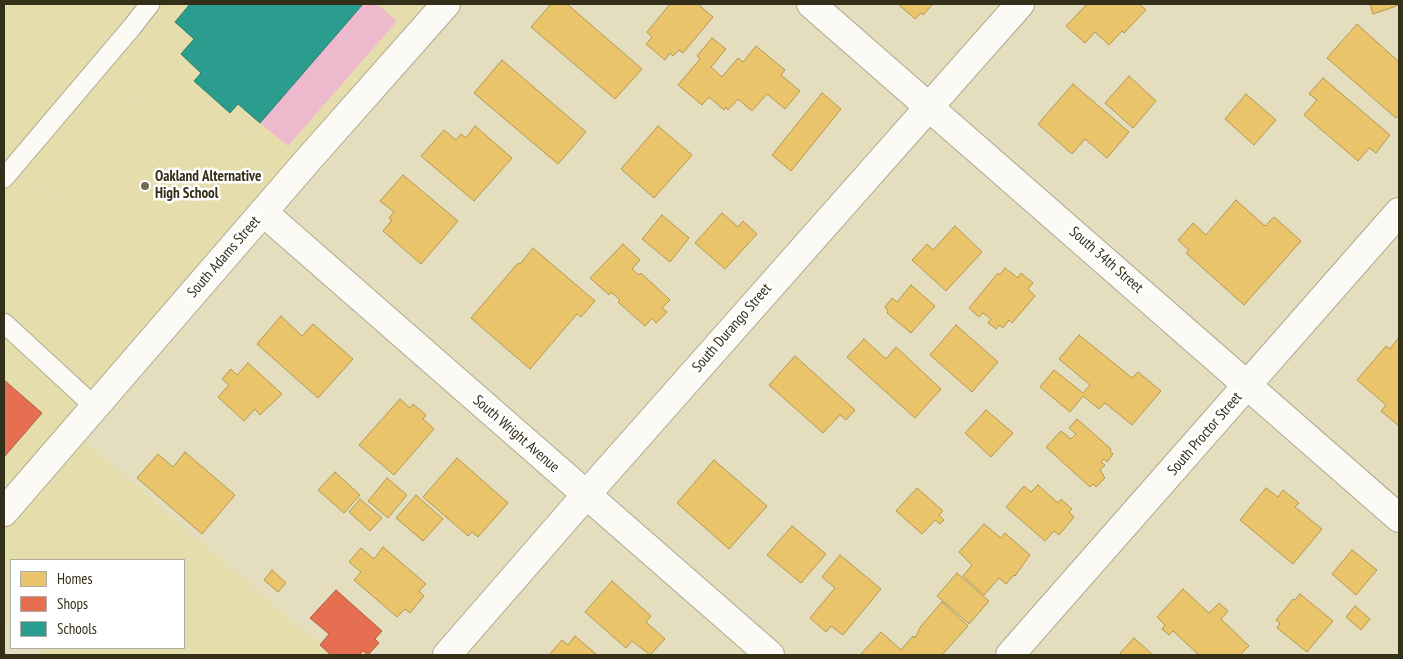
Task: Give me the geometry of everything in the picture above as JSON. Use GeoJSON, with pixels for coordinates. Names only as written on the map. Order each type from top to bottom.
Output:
{"type":"FeatureCollection","features":[{"type":"Feature","properties":{"kind":"street","name":"South Adams Street"},"geometry":{"type":"LineString","coordinates":[[4,512],[263,212],[446,4]]}},
{"type":"Feature","properties":{"kind":"street","name":"South 34th Street"},"geometry":{"type":"LineString","coordinates":[[811,4],[929,105],[1399,518]]}},
{"type":"Feature","properties":{"kind":"street","name":"South Durango Street"},"geometry":{"type":"LineString","coordinates":[[447,655],[929,105],[1020,4]]}},
{"type":"Feature","properties":{"kind":"street","name":"South Wright Avenue"},"geometry":{"type":"LineString","coordinates":[[263,212],[770,655]]}},
{"type":"Feature","properties":{"kind":"street","name":"South Proctor Street"},"geometry":{"type":"LineString","coordinates":[[1010,655],[1399,212]]}},
{"type":"Feature","properties":{"kind":"lane"},"geometry":{"type":"LineString","coordinates":[[4,178],[150,4]]}},
{"type":"Feature","properties":{"kind":"lane"},"geometry":{"type":"LineString","coordinates":[[4,323],[95,407]]}},
{"type":"Feature","properties":{"kind":"path"},"geometry":{"type":"LineString","coordinates":[[382,4],[403,21]]}},
{"type":"Feature","properties":{"kind":"path"},"geometry":{"type":"LineString","coordinates":[[33,225],[50,200],[156,75]]}},
{"type":"Feature","properties":{"kind":"path"},"geometry":{"type":"LineString","coordinates":[[227,114],[250,131]]}},
{"type":"Feature","properties":{"kind":"shaded area","name":"Oakland Alternative High School"},"geometry":{"type":"Polygon","coordinates":[[[4,4],[446,4],[74,432],[331,655],[45,655],[37,649],[185,649],[185,559],[10,559],[10,625],[4,619],[4,4]]]}},
{"type":"Feature","properties":{"kind":"shaded area"},"geometry":{"type":"Polygon","coordinates":[[[363,4],[377,4],[397,21],[288,146],[260,123],[363,4]]]}},
{"type":"Feature","properties":{"kind":"building: Homes"},"geometry":{"type":"Polygon","coordinates":[[[551,4],[567,4],[642,69],[615,99],[531,27],[551,4]]]}},
{"type":"Feature","properties":{"kind":"building: Homes"},"geometry":{"type":"Polygon","coordinates":[[[670,4],[701,4],[700,6],[713,17],[683,53],[679,50],[673,56],[670,53],[665,60],[646,44],[652,37],[647,32],[670,4]]]}},
{"type":"Feature","properties":{"kind":"building: Homes"},"geometry":{"type":"Polygon","coordinates":[[[898,4],[933,4],[923,15],[921,13],[915,19],[898,4]]]}},
{"type":"Feature","properties":{"kind":"building: Homes"},"geometry":{"type":"Polygon","coordinates":[[[1087,4],[1139,4],[1146,10],[1124,33],[1122,31],[1109,45],[1095,32],[1085,43],[1066,26],[1087,4]]]}},
{"type":"Feature","properties":{"kind":"building: Homes"},"geometry":{"type":"Polygon","coordinates":[[[1370,4],[1399,4],[1399,5],[1373,14],[1370,4]]]}},
{"type":"Feature","properties":{"kind":"building: Homes"},"geometry":{"type":"Polygon","coordinates":[[[1357,24],[1399,62],[1399,115],[1396,118],[1327,58],[1357,24]]]}},
{"type":"Feature","properties":{"kind":"building: Homes"},"geometry":{"type":"Polygon","coordinates":[[[712,38],[726,49],[711,67],[722,77],[738,58],[743,62],[756,46],[785,70],[781,75],[800,91],[785,109],[767,94],[752,111],[738,99],[728,110],[726,107],[724,110],[709,97],[702,105],[678,85],[700,59],[697,56],[712,38]]]}},
{"type":"Feature","properties":{"kind":"building: Homes"},"geometry":{"type":"Polygon","coordinates":[[[502,60],[586,132],[558,164],[474,93],[502,60]]]}},
{"type":"Feature","properties":{"kind":"building: Homes"},"geometry":{"type":"Polygon","coordinates":[[[1129,76],[1156,101],[1133,128],[1105,103],[1129,76]]]}},
{"type":"Feature","properties":{"kind":"building: Homes"},"geometry":{"type":"Polygon","coordinates":[[[1323,78],[1390,135],[1376,153],[1369,148],[1358,161],[1304,115],[1317,100],[1309,94],[1323,78]]]}},
{"type":"Feature","properties":{"kind":"building: Homes"},"geometry":{"type":"Polygon","coordinates":[[[1073,84],[1129,132],[1107,158],[1085,139],[1072,154],[1038,124],[1073,84]]]}},
{"type":"Feature","properties":{"kind":"building: Homes"},"geometry":{"type":"Polygon","coordinates":[[[822,93],[841,109],[791,171],[772,155],[822,93]]]}},
{"type":"Feature","properties":{"kind":"building: Homes"},"geometry":{"type":"Polygon","coordinates":[[[1246,94],[1276,120],[1254,145],[1225,119],[1246,94]]]}},
{"type":"Feature","properties":{"kind":"building: Homes"},"geometry":{"type":"Polygon","coordinates":[[[475,126],[512,158],[474,201],[421,156],[444,130],[456,140],[461,134],[466,138],[475,126]]]}},
{"type":"Feature","properties":{"kind":"building: Homes"},"geometry":{"type":"Polygon","coordinates":[[[658,126],[692,155],[654,198],[621,169],[658,126]]]}},
{"type":"Feature","properties":{"kind":"building: Homes"},"geometry":{"type":"Polygon","coordinates":[[[403,175],[458,221],[421,264],[383,231],[392,220],[389,218],[394,212],[380,201],[403,175]]]}},
{"type":"Feature","properties":{"kind":"building: Homes"},"geometry":{"type":"Polygon","coordinates":[[[1236,200],[1265,226],[1274,217],[1301,241],[1244,305],[1186,253],[1189,250],[1178,240],[1193,223],[1206,235],[1236,200]]]}},
{"type":"Feature","properties":{"kind":"building: Homes"},"geometry":{"type":"Polygon","coordinates":[[[722,213],[738,227],[743,221],[757,234],[725,269],[695,243],[722,213]]]}},
{"type":"Feature","properties":{"kind":"building: Homes"},"geometry":{"type":"Polygon","coordinates":[[[662,215],[689,238],[670,262],[642,239],[662,215]]]}},
{"type":"Feature","properties":{"kind":"building: Homes"},"geometry":{"type":"Polygon","coordinates":[[[955,226],[982,252],[946,291],[912,260],[927,244],[933,250],[955,226]]]}},
{"type":"Feature","properties":{"kind":"building: Homes"},"geometry":{"type":"Polygon","coordinates":[[[623,244],[640,260],[632,269],[639,275],[641,273],[670,300],[662,308],[667,312],[656,323],[652,318],[645,326],[618,302],[620,300],[611,292],[609,295],[590,278],[623,244]]]}},
{"type":"Feature","properties":{"kind":"building: Homes"},"geometry":{"type":"Polygon","coordinates":[[[533,248],[595,301],[581,317],[577,314],[530,369],[471,318],[533,248]]]}},
{"type":"Feature","properties":{"kind":"building: Homes"},"geometry":{"type":"Polygon","coordinates":[[[1005,268],[1018,278],[1021,273],[1033,283],[1028,289],[1035,296],[1012,323],[1009,320],[1003,328],[999,325],[996,329],[988,323],[991,319],[983,313],[979,317],[969,308],[998,273],[1000,275],[1005,268]]]}},
{"type":"Feature","properties":{"kind":"building: Homes"},"geometry":{"type":"Polygon","coordinates":[[[911,285],[935,306],[911,333],[887,313],[888,311],[885,307],[892,298],[897,302],[911,285]]]}},
{"type":"Feature","properties":{"kind":"building: Homes"},"geometry":{"type":"Polygon","coordinates":[[[281,316],[302,336],[313,324],[353,359],[318,398],[257,344],[281,316]]]}},
{"type":"Feature","properties":{"kind":"building: Homes"},"geometry":{"type":"Polygon","coordinates":[[[956,325],[998,362],[972,392],[930,355],[956,325]]]}},
{"type":"Feature","properties":{"kind":"building: Homes"},"geometry":{"type":"Polygon","coordinates":[[[1079,335],[1132,378],[1138,372],[1161,391],[1132,425],[1105,403],[1099,409],[1083,396],[1070,412],[1040,387],[1054,370],[1083,393],[1090,385],[1059,359],[1079,335]]]}},
{"type":"Feature","properties":{"kind":"building: Homes"},"geometry":{"type":"Polygon","coordinates":[[[1399,337],[1399,426],[1381,411],[1386,405],[1357,380],[1386,346],[1390,349],[1399,337]]]}},
{"type":"Feature","properties":{"kind":"building: Homes"},"geometry":{"type":"Polygon","coordinates":[[[864,339],[886,359],[896,347],[941,389],[915,418],[847,357],[864,339]]]}},
{"type":"Feature","properties":{"kind":"building: Homes"},"geometry":{"type":"Polygon","coordinates":[[[795,356],[855,410],[846,420],[840,415],[823,433],[769,385],[795,356]]]}},
{"type":"Feature","properties":{"kind":"building: Homes"},"geometry":{"type":"Polygon","coordinates":[[[248,363],[282,394],[260,415],[255,409],[244,421],[218,397],[229,385],[222,379],[231,369],[237,375],[248,363]]]}},
{"type":"Feature","properties":{"kind":"building: Homes"},"geometry":{"type":"Polygon","coordinates":[[[400,399],[410,408],[413,404],[426,415],[423,419],[434,429],[394,475],[359,445],[400,399]]]}},
{"type":"Feature","properties":{"kind":"building: Homes"},"geometry":{"type":"Polygon","coordinates":[[[986,410],[1013,433],[991,457],[965,433],[986,410]]]}},
{"type":"Feature","properties":{"kind":"building: Homes"},"geometry":{"type":"Polygon","coordinates":[[[1077,419],[1111,449],[1110,451],[1113,454],[1107,462],[1104,459],[1101,462],[1105,465],[1100,470],[1105,478],[1096,487],[1093,484],[1090,487],[1046,447],[1061,431],[1071,439],[1076,434],[1069,428],[1077,419]]]}},
{"type":"Feature","properties":{"kind":"building: Homes"},"geometry":{"type":"Polygon","coordinates":[[[185,452],[235,495],[202,534],[137,478],[158,454],[173,467],[185,452]]]}},
{"type":"Feature","properties":{"kind":"building: Homes"},"geometry":{"type":"Polygon","coordinates":[[[457,458],[508,503],[478,537],[472,532],[468,536],[423,497],[457,458]]]}},
{"type":"Feature","properties":{"kind":"building: Homes"},"geometry":{"type":"Polygon","coordinates":[[[714,460],[767,506],[729,549],[677,503],[714,460]]]}},
{"type":"Feature","properties":{"kind":"building: Homes"},"geometry":{"type":"Polygon","coordinates":[[[335,472],[360,495],[344,513],[318,490],[335,472]]]}},
{"type":"Feature","properties":{"kind":"building: Homes"},"geometry":{"type":"Polygon","coordinates":[[[387,478],[407,495],[388,518],[368,501],[387,478]]]}},
{"type":"Feature","properties":{"kind":"building: Homes"},"geometry":{"type":"Polygon","coordinates":[[[1038,485],[1058,503],[1061,499],[1072,509],[1069,512],[1074,517],[1059,535],[1054,531],[1045,541],[1006,507],[1024,486],[1031,492],[1038,485]]]}},
{"type":"Feature","properties":{"kind":"building: Homes"},"geometry":{"type":"Polygon","coordinates":[[[917,488],[943,511],[939,515],[944,520],[940,524],[935,520],[922,534],[896,511],[917,488]]]}},
{"type":"Feature","properties":{"kind":"building: Homes"},"geometry":{"type":"Polygon","coordinates":[[[1266,488],[1278,497],[1283,490],[1299,503],[1295,507],[1322,529],[1293,564],[1240,520],[1266,488]]]}},
{"type":"Feature","properties":{"kind":"building: Homes"},"geometry":{"type":"Polygon","coordinates":[[[416,495],[443,519],[423,541],[396,518],[416,495]]]}},
{"type":"Feature","properties":{"kind":"building: Homes"},"geometry":{"type":"Polygon","coordinates":[[[360,499],[382,518],[370,531],[349,512],[360,499]]]}},
{"type":"Feature","properties":{"kind":"building: Homes"},"geometry":{"type":"Polygon","coordinates":[[[984,524],[1001,538],[1005,533],[1030,555],[1015,576],[1006,584],[999,578],[984,595],[963,576],[972,565],[959,552],[984,524]]]}},
{"type":"Feature","properties":{"kind":"building: Homes"},"geometry":{"type":"Polygon","coordinates":[[[792,526],[826,554],[801,583],[767,555],[792,526]]]}},
{"type":"Feature","properties":{"kind":"building: Homes"},"geometry":{"type":"Polygon","coordinates":[[[383,547],[426,584],[419,591],[424,596],[410,613],[405,609],[397,617],[354,580],[361,572],[349,562],[361,548],[374,559],[383,547]]]}},
{"type":"Feature","properties":{"kind":"building: Homes"},"geometry":{"type":"Polygon","coordinates":[[[1352,550],[1377,570],[1356,595],[1332,574],[1352,550]]]}},
{"type":"Feature","properties":{"kind":"building: Homes"},"geometry":{"type":"Polygon","coordinates":[[[840,555],[881,589],[843,635],[831,626],[826,632],[810,618],[835,588],[822,577],[840,555]]]}},
{"type":"Feature","properties":{"kind":"building: Homes"},"geometry":{"type":"Polygon","coordinates":[[[272,570],[286,583],[278,592],[264,580],[272,570]]]}},
{"type":"Feature","properties":{"kind":"building: Homes"},"geometry":{"type":"Polygon","coordinates":[[[957,573],[989,601],[969,624],[937,596],[957,573]]]}},
{"type":"Feature","properties":{"kind":"building: Homes"},"geometry":{"type":"Polygon","coordinates":[[[612,581],[651,616],[646,622],[665,639],[650,655],[632,641],[626,648],[585,612],[612,581]]]}},
{"type":"Feature","properties":{"kind":"building: Homes"},"geometry":{"type":"Polygon","coordinates":[[[1183,589],[1209,613],[1219,603],[1228,611],[1221,619],[1249,646],[1240,655],[1199,655],[1173,631],[1169,635],[1162,629],[1165,625],[1157,617],[1183,589]]]}},
{"type":"Feature","properties":{"kind":"building: Homes"},"geometry":{"type":"Polygon","coordinates":[[[1300,594],[1333,621],[1307,652],[1277,628],[1280,623],[1276,620],[1293,599],[1295,600],[1300,594]]]}},
{"type":"Feature","properties":{"kind":"building: Homes"},"geometry":{"type":"Polygon","coordinates":[[[942,602],[968,626],[942,655],[860,655],[881,632],[901,650],[913,636],[915,638],[921,626],[942,602]]]}},
{"type":"Feature","properties":{"kind":"building: Homes"},"geometry":{"type":"Polygon","coordinates":[[[1355,606],[1370,619],[1361,630],[1346,617],[1355,606]]]}},
{"type":"Feature","properties":{"kind":"building: Homes"},"geometry":{"type":"Polygon","coordinates":[[[575,636],[597,655],[549,655],[562,640],[568,645],[575,636]]]}},
{"type":"Feature","properties":{"kind":"building: Homes"},"geometry":{"type":"Polygon","coordinates":[[[1134,638],[1153,655],[1123,655],[1120,653],[1134,638]]]}},
{"type":"Feature","properties":{"kind":"building: Shops"},"geometry":{"type":"Polygon","coordinates":[[[4,380],[42,413],[4,457],[4,380]]]}},
{"type":"Feature","properties":{"kind":"building: Shops"},"geometry":{"type":"Polygon","coordinates":[[[336,590],[382,631],[375,639],[379,643],[368,655],[363,651],[359,655],[331,655],[320,645],[329,634],[310,618],[336,590]]]}},
{"type":"Feature","properties":{"kind":"building: Schools"},"geometry":{"type":"Polygon","coordinates":[[[190,4],[363,4],[260,123],[238,104],[230,113],[194,81],[201,73],[181,54],[194,39],[175,22],[190,4]]]}},
{"type":"Feature","properties":{"kind":"place","name":"Oakland Alternative High School"},"geometry":{"type":"Point","coordinates":[145,186]}}]}
